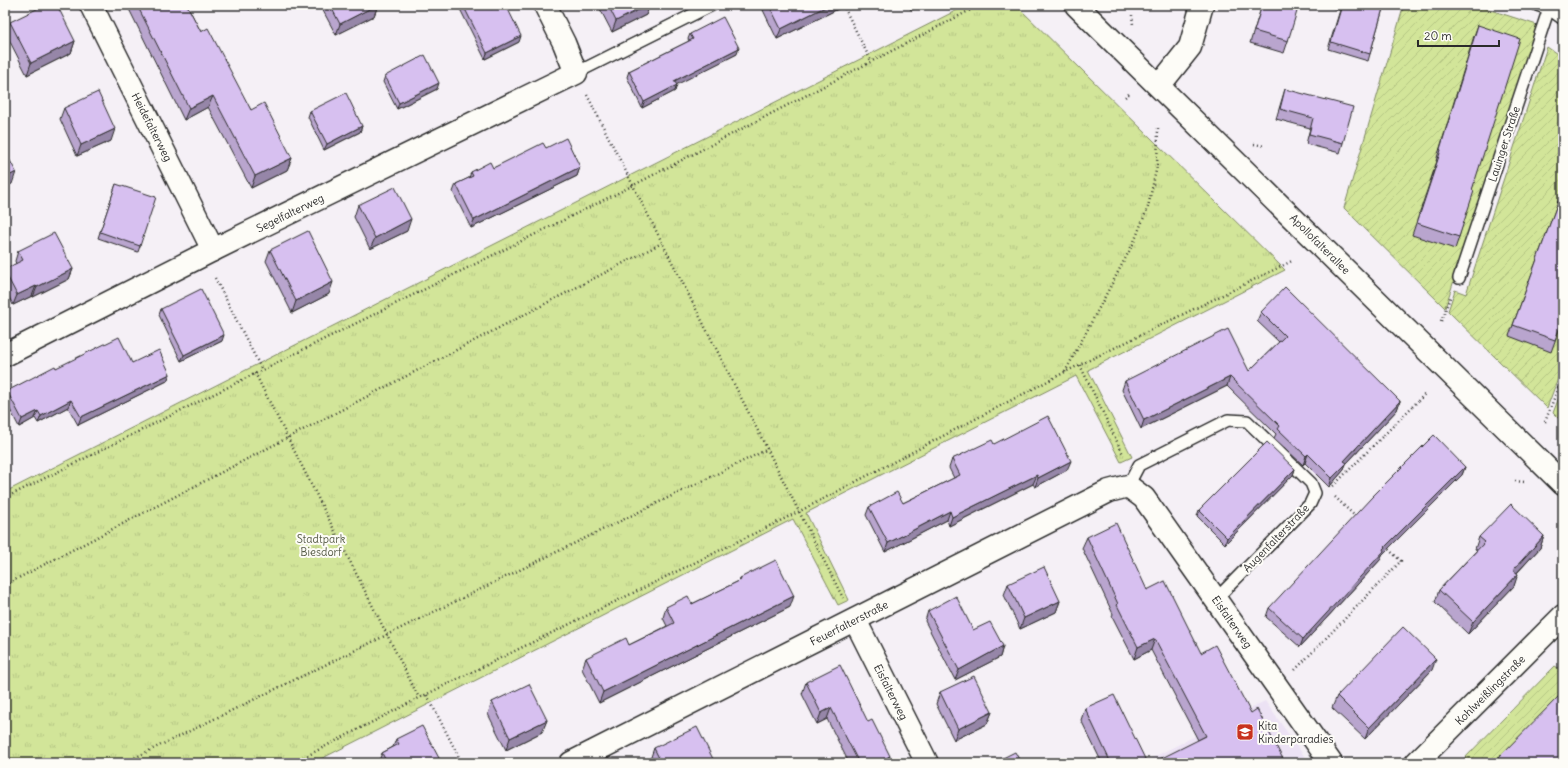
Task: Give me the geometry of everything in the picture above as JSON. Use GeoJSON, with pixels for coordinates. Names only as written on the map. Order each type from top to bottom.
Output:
{"type":"FeatureCollection","features":[{"type":"Feature","properties":{"kind":"street","name":"Heidefalterweg"},"geometry":{"type":"LineString","coordinates":[[91,5],[208,253]]}},
{"type":"Feature","properties":{"kind":"street"},"geometry":{"type":"LineString","coordinates":[[545,5],[576,73]]}},
{"type":"Feature","properties":{"kind":"street","name":"Apollofalterallee"},"geometry":{"type":"LineString","coordinates":[[1076,5],[1563,484]]}},
{"type":"Feature","properties":{"kind":"street"},"geometry":{"type":"LineString","coordinates":[[1159,86],[1190,47],[1202,5]]}},
{"type":"Feature","properties":{"kind":"street","name":"Segelfalterweg"},"geometry":{"type":"LineString","coordinates":[[5,355],[208,253],[576,73]]}},
{"type":"Feature","properties":{"kind":"street","name":"Eisfalterweg"},"geometry":{"type":"LineString","coordinates":[[1128,486],[1144,498],[1331,763]]}},
{"type":"Feature","properties":{"kind":"street","name":"Feuerfalterstraße"},"geometry":{"type":"LineString","coordinates":[[571,763],[1109,491],[1128,486]]}},
{"type":"Feature","properties":{"kind":"street","name":"Kohlweißlingstraße"},"geometry":{"type":"LineString","coordinates":[[1416,763],[1563,616]]}},
{"type":"Feature","properties":{"kind":"street","name":"Eisfalterweg"},"geometry":{"type":"LineString","coordinates":[[855,620],[927,763]]}},
{"type":"Feature","properties":{"kind":"lane"},"geometry":{"type":"LineString","coordinates":[[576,73],[712,5]]}},
{"type":"Feature","properties":{"kind":"lane"},"geometry":{"type":"LineString","coordinates":[[1537,5],[1549,7],[1563,19]]}},
{"type":"Feature","properties":{"kind":"lane","name":"Lauinger Straße"},"geometry":{"type":"LineString","coordinates":[[1459,278],[1549,7]]}},
{"type":"Feature","properties":{"kind":"lane","name":"Augenfalterstraße"},"geometry":{"type":"LineString","coordinates":[[1128,486],[1139,465],[1228,420],[1247,420],[1311,483],[1315,492],[1310,504],[1216,599]]}},
{"type":"Feature","properties":{"kind":"path"},"geometry":{"type":"LineString","coordinates":[[843,5],[871,61]]}},
{"type":"Feature","properties":{"kind":"path"},"geometry":{"type":"LineString","coordinates":[[5,498],[632,186],[980,5]]}},
{"type":"Feature","properties":{"kind":"path"},"geometry":{"type":"LineString","coordinates":[[576,73],[632,186],[855,620]]}},
{"type":"Feature","properties":{"kind":"path"},"geometry":{"type":"LineString","coordinates":[[1065,372],[1134,242],[1148,207],[1156,166],[1158,128]]}},
{"type":"Feature","properties":{"kind":"path"},"geometry":{"type":"LineString","coordinates":[[5,585],[662,243]]}},
{"type":"Feature","properties":{"kind":"path"},"geometry":{"type":"LineString","coordinates":[[208,253],[262,370]]}},
{"type":"Feature","properties":{"kind":"path"},"geometry":{"type":"LineString","coordinates":[[293,763],[427,694],[800,511],[1065,372],[1292,261]]}},
{"type":"Feature","properties":{"kind":"path"},"geometry":{"type":"LineString","coordinates":[[1442,321],[1447,307]]}},
{"type":"Feature","properties":{"kind":"path"},"geometry":{"type":"LineString","coordinates":[[1080,365],[1125,459],[1128,486]]}},
{"type":"Feature","properties":{"kind":"path"},"geometry":{"type":"LineString","coordinates":[[256,373],[419,698]]}},
{"type":"Feature","properties":{"kind":"path"},"geometry":{"type":"LineString","coordinates":[[1545,422],[1563,375]]}},
{"type":"Feature","properties":{"kind":"path"},"geometry":{"type":"LineString","coordinates":[[1315,492],[1328,491],[1426,393]]}},
{"type":"Feature","properties":{"kind":"path"},"geometry":{"type":"LineString","coordinates":[[124,763],[768,449]]}},
{"type":"Feature","properties":{"kind":"path"},"geometry":{"type":"LineString","coordinates":[[1328,491],[1362,523]]}},
{"type":"Feature","properties":{"kind":"path"},"geometry":{"type":"LineString","coordinates":[[1277,686],[1294,671],[1401,561],[1384,545]]}},
{"type":"Feature","properties":{"kind":"path"},"geometry":{"type":"LineString","coordinates":[[427,694],[462,763]]}},
{"type":"Feature","properties":{"kind":"path"},"geometry":{"type":"LineString","coordinates":[[1491,763],[1494,760]]}},
{"type":"Feature","properties":{"kind":"shaded area","name":"Kita Kinderparadies"},"geometry":{"type":"Polygon","coordinates":[[[1265,701],[1309,763],[1142,763],[1265,701]]]}},
{"type":"Feature","properties":{"kind":"green space","name":"Stadtpark Biesdorf"},"geometry":{"type":"Polygon","coordinates":[[[967,5],[1016,5],[1285,270],[1088,370],[1132,457],[1121,462],[1076,376],[806,513],[849,600],[838,605],[793,519],[313,763],[5,763],[5,492],[967,5]]]}},
{"type":"Feature","properties":{"kind":"green space"},"geometry":{"type":"Polygon","coordinates":[[[1404,5],[1475,5],[1537,25],[1445,308],[1344,208],[1404,5]]]}},
{"type":"Feature","properties":{"kind":"green space"},"geometry":{"type":"Polygon","coordinates":[[[1547,47],[1563,58],[1563,365],[1547,408],[1448,311],[1455,290],[1466,294],[1547,47]]]}},
{"type":"Feature","properties":{"kind":"green space"},"geometry":{"type":"Polygon","coordinates":[[[1563,387],[1563,423],[1553,413],[1563,387]]]}},
{"type":"Feature","properties":{"kind":"green space"},"geometry":{"type":"Polygon","coordinates":[[[1555,666],[1563,671],[1563,702],[1503,763],[1460,763],[1555,666]]]}},
{"type":"Feature","properties":{"kind":"building"},"geometry":{"type":"Polygon","coordinates":[[[45,5],[57,5],[75,41],[31,63],[10,22],[45,5]]]}},
{"type":"Feature","properties":{"kind":"building"},"geometry":{"type":"Polygon","coordinates":[[[137,5],[187,5],[201,32],[208,28],[251,110],[264,103],[292,158],[255,176],[213,96],[189,108],[137,5]]]}},
{"type":"Feature","properties":{"kind":"building"},"geometry":{"type":"Polygon","coordinates":[[[330,5],[377,5],[340,24],[330,5]]]}},
{"type":"Feature","properties":{"kind":"building"},"geometry":{"type":"Polygon","coordinates":[[[463,5],[489,5],[491,9],[500,5],[506,5],[521,36],[487,53],[463,5]]]}},
{"type":"Feature","properties":{"kind":"building"},"geometry":{"type":"Polygon","coordinates":[[[608,5],[648,5],[616,21],[608,5]]]}},
{"type":"Feature","properties":{"kind":"building"},"geometry":{"type":"Polygon","coordinates":[[[769,5],[829,5],[781,29],[769,5]]]}},
{"type":"Feature","properties":{"kind":"building"},"geometry":{"type":"Polygon","coordinates":[[[1262,5],[1290,5],[1298,8],[1288,41],[1254,31],[1262,5]]]}},
{"type":"Feature","properties":{"kind":"building"},"geometry":{"type":"Polygon","coordinates":[[[1342,5],[1384,5],[1370,54],[1331,42],[1342,5]]]}},
{"type":"Feature","properties":{"kind":"building"},"geometry":{"type":"Polygon","coordinates":[[[723,17],[739,48],[674,81],[677,85],[644,102],[629,71],[693,39],[690,34],[723,17]]]}},
{"type":"Feature","properties":{"kind":"building"},"geometry":{"type":"Polygon","coordinates":[[[1478,25],[1520,39],[1472,190],[1474,191],[1459,237],[1417,223],[1441,150],[1440,149],[1478,25]]]}},
{"type":"Feature","properties":{"kind":"building"},"geometry":{"type":"Polygon","coordinates":[[[425,55],[439,83],[399,103],[385,76],[425,55]]]}},
{"type":"Feature","properties":{"kind":"building"},"geometry":{"type":"Polygon","coordinates":[[[1285,89],[1353,107],[1343,143],[1309,134],[1313,118],[1280,109],[1285,89]]]}},
{"type":"Feature","properties":{"kind":"building"},"geometry":{"type":"Polygon","coordinates":[[[98,92],[115,129],[81,145],[64,108],[98,92]]]}},
{"type":"Feature","properties":{"kind":"building"},"geometry":{"type":"Polygon","coordinates":[[[346,93],[362,126],[327,144],[310,111],[346,93]]]}},
{"type":"Feature","properties":{"kind":"building"},"geometry":{"type":"Polygon","coordinates":[[[566,138],[580,167],[474,220],[456,184],[473,176],[471,172],[490,162],[493,168],[543,143],[546,148],[566,138]]]}},
{"type":"Feature","properties":{"kind":"building"},"geometry":{"type":"Polygon","coordinates":[[[5,151],[16,172],[5,178],[5,151]]]}},
{"type":"Feature","properties":{"kind":"building"},"geometry":{"type":"Polygon","coordinates":[[[116,184],[156,197],[140,246],[100,232],[116,184]]]}},
{"type":"Feature","properties":{"kind":"building"},"geometry":{"type":"Polygon","coordinates":[[[395,187],[411,219],[375,238],[358,205],[395,187]]]}},
{"type":"Feature","properties":{"kind":"building"},"geometry":{"type":"Polygon","coordinates":[[[1563,188],[1563,319],[1555,340],[1513,325],[1563,188]]]}},
{"type":"Feature","properties":{"kind":"building"},"geometry":{"type":"Polygon","coordinates":[[[308,231],[333,282],[296,301],[270,250],[308,231]]]}},
{"type":"Feature","properties":{"kind":"building"},"geometry":{"type":"Polygon","coordinates":[[[54,233],[73,269],[17,295],[5,272],[5,269],[23,260],[18,251],[54,233]]]}},
{"type":"Feature","properties":{"kind":"building"},"geometry":{"type":"Polygon","coordinates":[[[1285,287],[1400,401],[1344,461],[1347,463],[1332,478],[1308,454],[1306,456],[1278,429],[1280,426],[1230,377],[1144,420],[1125,381],[1228,329],[1249,371],[1285,336],[1261,312],[1285,287]]]}},
{"type":"Feature","properties":{"kind":"building"},"geometry":{"type":"Polygon","coordinates":[[[201,289],[224,335],[184,355],[161,309],[201,289]]]}},
{"type":"Feature","properties":{"kind":"building"},"geometry":{"type":"Polygon","coordinates":[[[119,337],[132,363],[159,350],[170,374],[81,417],[71,400],[41,416],[38,411],[22,419],[7,391],[55,366],[56,368],[119,337]]]}},
{"type":"Feature","properties":{"kind":"building"},"geometry":{"type":"Polygon","coordinates":[[[1048,416],[1071,461],[1038,478],[1037,475],[952,517],[950,511],[888,543],[869,507],[897,492],[903,503],[960,475],[952,459],[992,440],[994,444],[1048,416]]]}},
{"type":"Feature","properties":{"kind":"building"},"geometry":{"type":"Polygon","coordinates":[[[1434,435],[1465,467],[1383,549],[1384,551],[1303,639],[1269,608],[1371,498],[1434,435]]]}},
{"type":"Feature","properties":{"kind":"building"},"geometry":{"type":"Polygon","coordinates":[[[1267,442],[1295,469],[1227,538],[1199,510],[1267,442]]]}},
{"type":"Feature","properties":{"kind":"building"},"geometry":{"type":"Polygon","coordinates":[[[1511,504],[1544,536],[1513,570],[1518,574],[1473,622],[1439,590],[1485,542],[1479,537],[1511,504]]]}},
{"type":"Feature","properties":{"kind":"building"},"geometry":{"type":"Polygon","coordinates":[[[1116,523],[1147,590],[1165,581],[1201,653],[1215,645],[1251,713],[1257,709],[1284,763],[1152,763],[1206,736],[1155,639],[1138,647],[1117,605],[1118,604],[1087,537],[1116,523]]]}},
{"type":"Feature","properties":{"kind":"building"},"geometry":{"type":"Polygon","coordinates":[[[776,560],[794,596],[603,692],[586,658],[626,638],[629,645],[674,623],[666,607],[688,596],[692,604],[741,580],[740,578],[776,560]]]}},
{"type":"Feature","properties":{"kind":"building"},"geometry":{"type":"Polygon","coordinates":[[[1044,567],[1060,601],[1024,618],[1008,584],[1044,567]]]}},
{"type":"Feature","properties":{"kind":"building"},"geometry":{"type":"Polygon","coordinates":[[[956,596],[973,630],[990,622],[1003,646],[959,670],[928,611],[956,596]]]}},
{"type":"Feature","properties":{"kind":"building"},"geometry":{"type":"Polygon","coordinates":[[[1403,627],[1436,659],[1369,728],[1337,696],[1403,627]]]}},
{"type":"Feature","properties":{"kind":"building"},"geometry":{"type":"Polygon","coordinates":[[[840,665],[868,722],[872,720],[890,756],[876,763],[859,763],[831,708],[821,713],[806,682],[840,665]]]}},
{"type":"Feature","properties":{"kind":"building"},"geometry":{"type":"Polygon","coordinates":[[[974,676],[992,712],[958,729],[940,692],[974,676]]]}},
{"type":"Feature","properties":{"kind":"building"},"geometry":{"type":"Polygon","coordinates":[[[529,684],[547,720],[510,738],[492,702],[529,684]]]}},
{"type":"Feature","properties":{"kind":"building"},"geometry":{"type":"Polygon","coordinates":[[[1563,692],[1563,763],[1493,763],[1563,692]]]}},
{"type":"Feature","properties":{"kind":"building"},"geometry":{"type":"Polygon","coordinates":[[[1114,695],[1147,763],[1111,763],[1085,708],[1114,695]]]}},
{"type":"Feature","properties":{"kind":"building"},"geometry":{"type":"Polygon","coordinates":[[[422,726],[440,760],[433,763],[387,763],[382,753],[399,744],[396,739],[422,726]]]}},
{"type":"Feature","properties":{"kind":"building"},"geometry":{"type":"Polygon","coordinates":[[[697,727],[715,763],[654,763],[660,760],[654,748],[697,727]]]}},
{"type":"Feature","properties":{"kind":"building"},"geometry":{"type":"Polygon","coordinates":[[[1015,752],[1021,763],[993,763],[1015,752]]]}},
{"type":"Feature","properties":{"kind":"place","name":"Kita Kinderparadies"},"geometry":{"type":"Point","coordinates":[1245,732]}}]}
